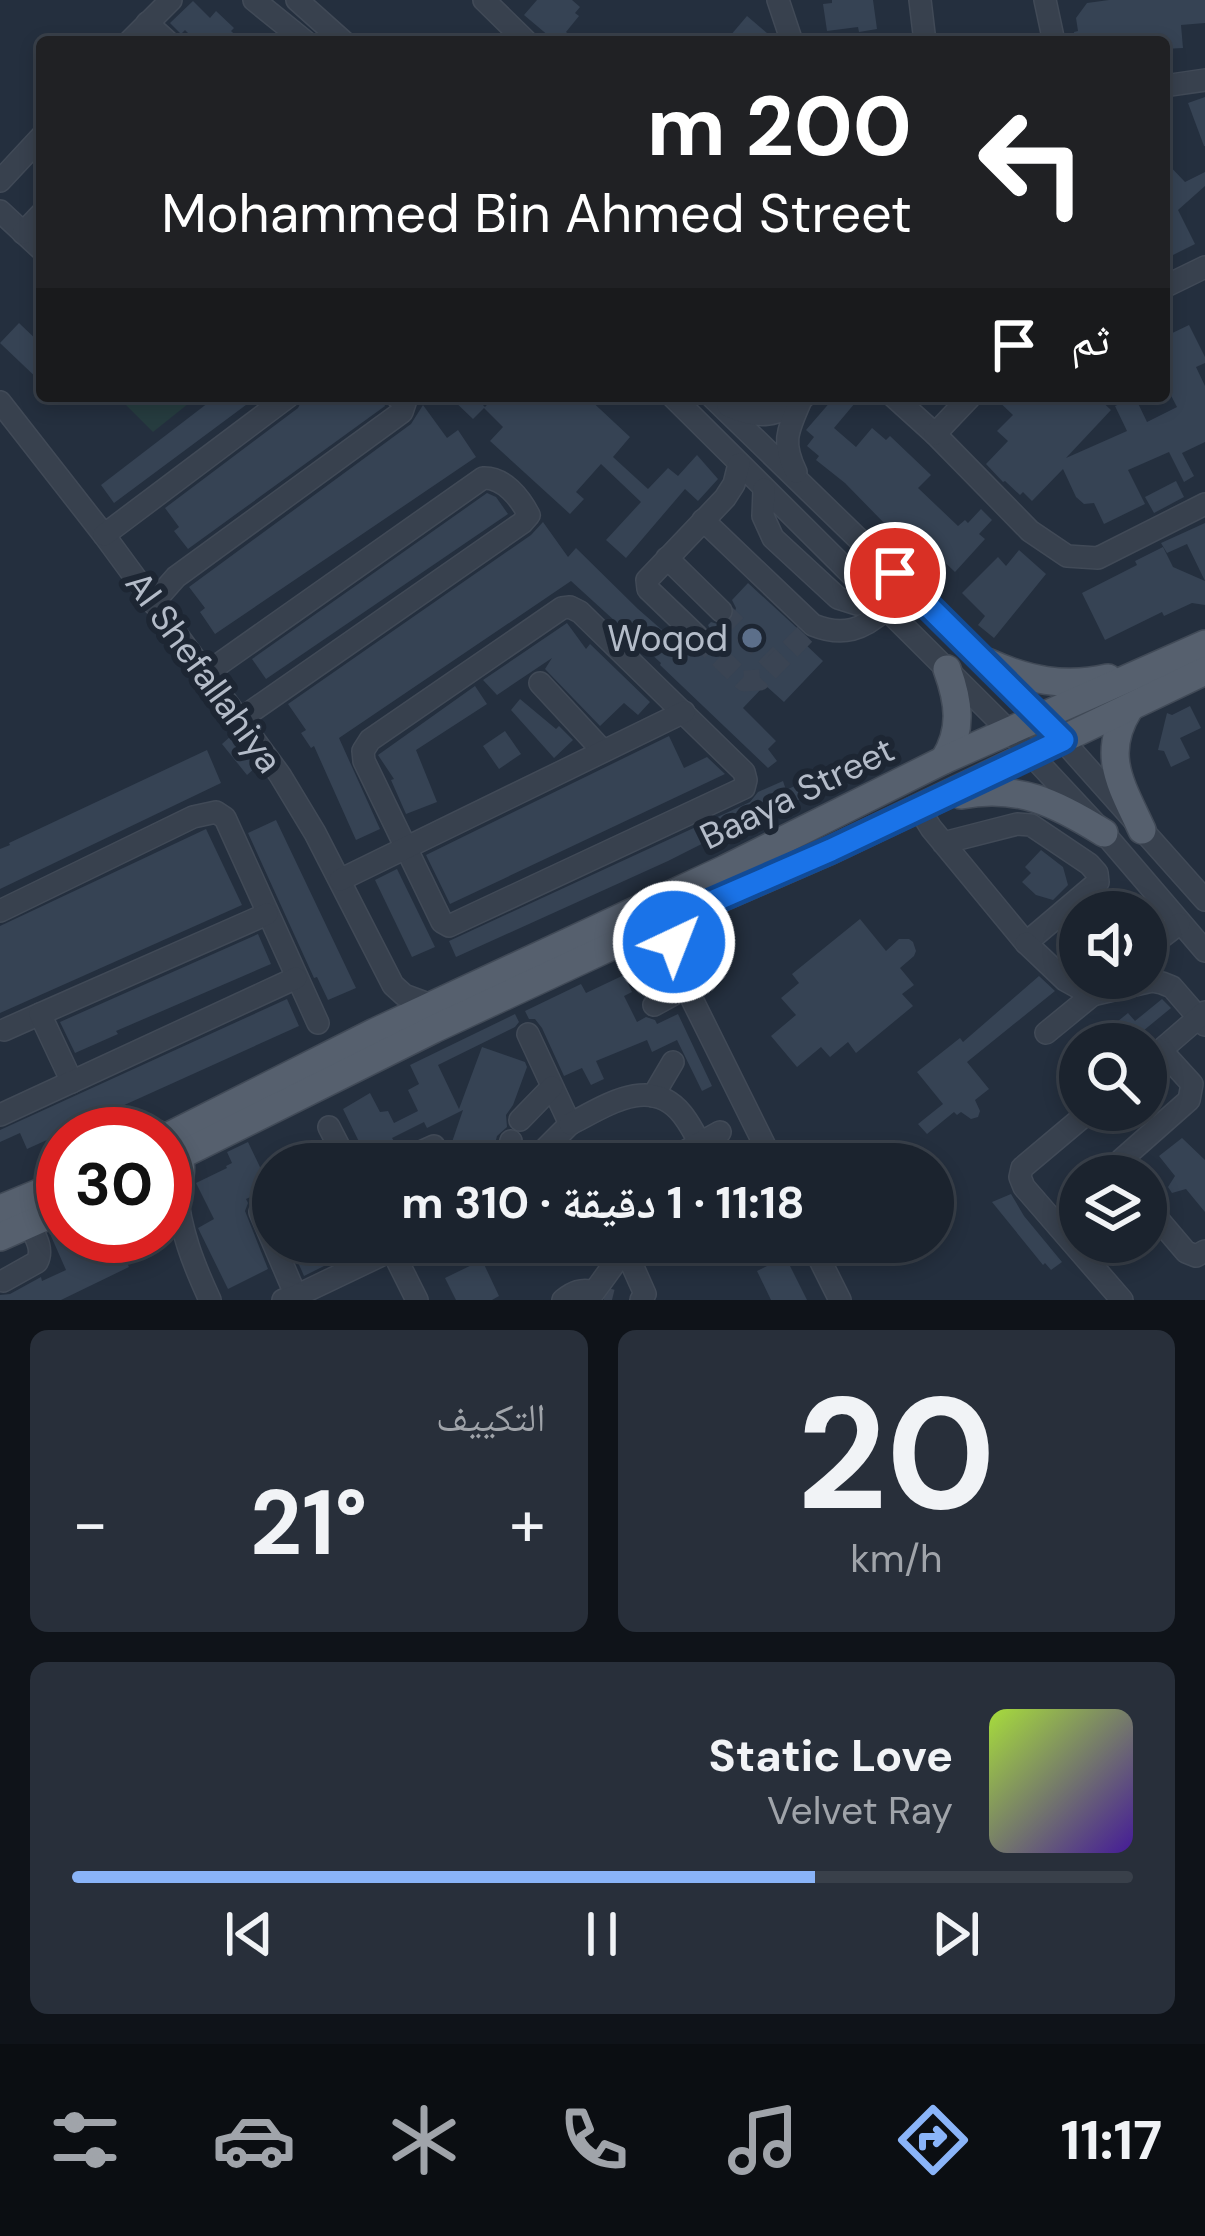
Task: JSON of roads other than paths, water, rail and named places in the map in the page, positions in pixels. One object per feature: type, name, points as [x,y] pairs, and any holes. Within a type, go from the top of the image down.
[{"type":"main road","name":"Baaya Street","points":[[192,1132],[431,1005],[725,869],[944,760],[1205,644]]},
{"type":"main road","points":[[987,662],[1018,676],[1055,682],[1091,682],[1148,670]]},
{"type":"main road","points":[[944,760],[954,745],[958,725],[947,669]]},
{"type":"main road","name":"Baaya Street","points":[[192,1134],[831,850],[1205,671]]},
{"type":"main road","points":[[1130,709],[1116,735],[1114,764],[1142,830]]},
{"type":"main road","points":[[923,805],[989,791],[1028,796],[1047,801],[1104,833]]},
{"type":"main road","points":[[0,1209],[36,1194]]},
{"type":"main road","points":[[0,1237],[36,1221]]},
{"type":"street","points":[[254,0],[299,36]]},
{"type":"street","points":[[297,0],[337,36]]},
{"type":"street","points":[[484,0],[521,36]]},
{"type":"street","points":[[778,0],[790,36]]},
{"type":"street","points":[[920,0],[924,36]]},
{"type":"street","points":[[1045,0],[1053,36]]},
{"type":"street","points":[[135,36],[167,1]]},
{"type":"street","points":[[147,23],[161,36]]},
{"type":"street","points":[[1170,85],[1205,80]]},
{"type":"street","points":[[0,181],[36,142]]},
{"type":"street","points":[[0,211],[36,244]]},
{"type":"street","points":[[23,232],[36,219]]},
{"type":"street","points":[[1170,284],[1205,267]]},
{"type":"street","name":"Al Shefallahiya","points":[[0,402],[280,776],[316,833],[393,985],[431,1005]]},
{"type":"street","points":[[104,535],[281,402]]},
{"type":"street","points":[[153,603],[176,577],[402,412],[404,402]]},
{"type":"street","points":[[678,402],[1009,731],[1205,951]]},
{"type":"street","points":[[717,402],[1042,717],[1205,900]]},
{"type":"street","points":[[723,402],[758,416],[795,402]]},
{"type":"street","points":[[801,402],[787,433],[787,454],[802,484]]},
{"type":"street","points":[[899,402],[1030,531],[1067,556],[1098,558],[1205,504]]},
{"type":"street","points":[[935,434],[965,402]]},
{"type":"street","points":[[697,636],[648,589],[648,578],[730,491],[739,464]]},
{"type":"street","points":[[206,674],[483,478],[501,481],[525,508],[529,515],[522,523],[239,720]]},
{"type":"street","points":[[703,520],[810,628],[848,632],[865,626],[881,605]]},
{"type":"street","points":[[667,558],[722,611]]},
{"type":"street","points":[[562,608],[580,612],[744,772],[746,780],[744,788],[448,926],[404,848],[364,761],[363,751],[370,740],[562,608]]},
{"type":"street","points":[[540,683],[603,752]]},
{"type":"street","points":[[340,880],[683,712]]},
{"type":"street","points":[[923,805],[944,843],[1026,943],[1059,974]]},
{"type":"street","points":[[0,911],[194,818],[216,812],[225,818],[318,1023]]},
{"type":"street","points":[[944,843],[1031,825],[1089,864],[1098,882],[1026,943]]},
{"type":"street","points":[[686,913],[674,942],[725,1130],[719,1143]]},
{"type":"street","points":[[4,1030],[267,914]]},
{"type":"street","points":[[1167,933],[1179,923]]},
{"type":"street","points":[[627,939],[658,947],[683,979]]},
{"type":"street","name":"Al Shefallahiya","points":[[375,1032],[389,1003],[378,960]]},
{"type":"street","points":[[0,1115],[296,978]]},
{"type":"street","points":[[654,1005],[683,979]]},
{"type":"street","points":[[1167,986],[1203,1018],[1167,1047]]},
{"type":"street","points":[[1046,1033],[1087,999]]},
{"type":"street","points":[[40,1014],[71,1082]]},
{"type":"street","points":[[529,1034],[570,1124]]},
{"type":"street","points":[[653,1096],[674,1062]]},
{"type":"street","points":[[1167,1066],[1192,1084],[1189,1100],[1167,1119]]},
{"type":"street","points":[[511,1143],[515,1130],[552,1087]]},
{"type":"street","points":[[551,1143],[570,1124],[636,1094],[653,1096],[743,1143]]},
{"type":"street","points":[[328,1127],[337,1143]]},
{"type":"street","points":[[703,1143],[725,1130]]},
{"type":"street","points":[[1066,1131],[1022,1168],[1020,1177],[1122,1300]]},
{"type":"street","points":[[1127,1155],[1154,1131]]},
{"type":"street","points":[[3,1281],[40,1258],[29,1224]]},
{"type":"street","points":[[1167,1230],[1186,1252],[1196,1256],[1205,1251]]},
{"type":"street","points":[[192,1262],[210,1300]]},
{"type":"street","points":[[278,1263],[290,1298],[360,1263]]},
{"type":"street","points":[[403,1263],[416,1300]]},
{"type":"street","points":[[563,1300],[586,1289],[599,1295],[616,1263]]},
{"type":"street","points":[[633,1263],[645,1294],[641,1300]]},
{"type":"street","points":[[822,1263],[840,1300]]},
{"type":"tunnel","points":[[721,611],[776,664]]},
{"type":"tunnel","points":[[697,636],[744,681],[760,680],[807,632]]},
{"type":"tunnel","points":[[604,1298],[612,1300]]},
{"type":"place","name":"Woqod","points":[[752,638]]}]
